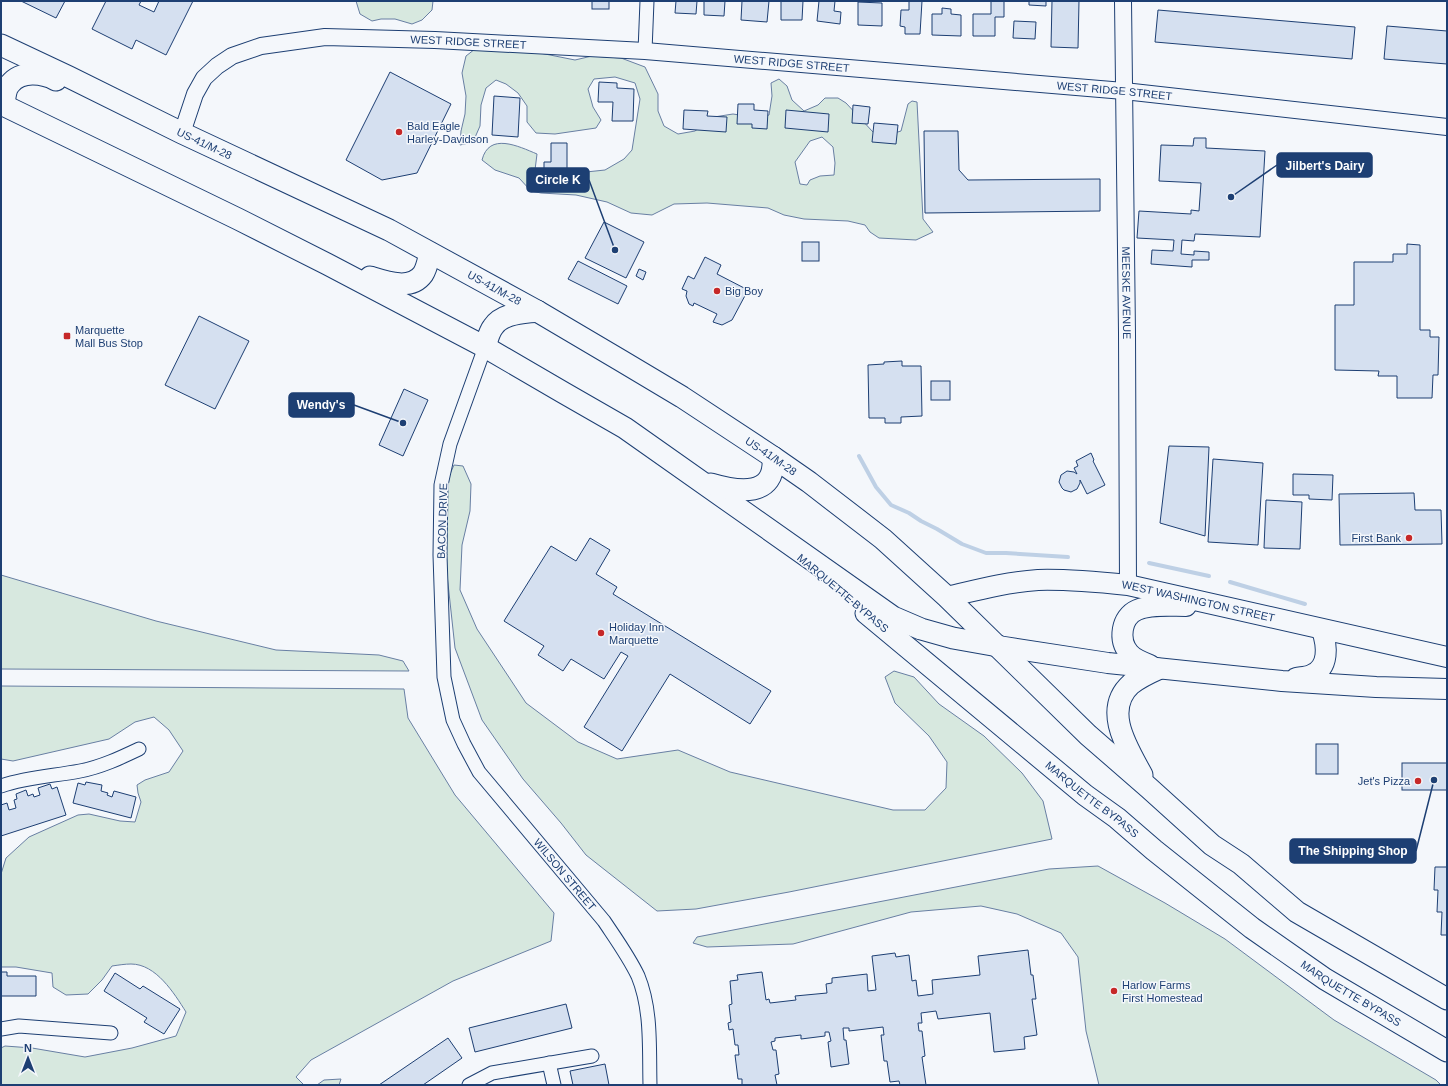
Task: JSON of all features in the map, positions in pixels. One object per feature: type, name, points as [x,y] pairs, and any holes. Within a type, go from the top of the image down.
[{"type":"highway","name":"US-41/M-28","points":[[1,45],[182,133],[389,230],[537,311],[682,397],[809,482],[883,539],[947,596]]},
{"type":"highway","points":[[157,120],[116,108],[47,75],[36,74],[20,77],[10,84],[2,104],[238,219],[485,347],[625,428],[756,522],[894,617],[921,629],[953,638],[998,646]]},
{"type":"highway","points":[[327,264],[384,282],[404,284],[413,282],[422,276],[426,269],[430,253]]},
{"type":"highway","points":[[485,347],[494,326],[505,317],[519,313],[537,311]]},
{"type":"highway","points":[[699,480],[726,488],[739,490],[758,488],[771,476],[774,468],[773,457]]},
{"type":"highway","name":"MARQUETTE BYPASS","points":[[756,522],[1085,795],[1117,818],[1154,850],[1252,928],[1325,980],[1447,1052]]},
{"type":"highway","points":[[947,596],[1088,735],[1212,845],[1240,864],[1297,912],[1447,999]]},
{"type":"highway","points":[[1149,788],[1126,746],[1122,736],[1118,714],[1122,696],[1126,690],[1140,678],[1158,669]]},
{"type":"main road","name":"WEST WASHINGTON STREET","points":[[947,596],[1003,584],[1038,580],[1082,580],[1128,585],[1447,657]]},
{"type":"main road","points":[[1158,669],[1135,658],[1126,648],[1122,636],[1125,622],[1130,615],[1135,610],[1144,608],[1214,605]]},
{"type":"main road","points":[[1282,681],[1310,676],[1321,669],[1326,650],[1322,630]]},
{"type":"main road","points":[[998,646],[1108,663],[1282,681],[1376,687],[1447,689]]},
{"type":"street","points":[[646,51],[647,1]]},
{"type":"street","name":"MEESKE AVENUE","points":[[1123,1],[1128,585]]},
{"type":"street","name":"WEST RIDGE STREET","points":[[182,133],[195,94],[204,78],[216,66],[232,56],[261,46],[325,36],[646,51],[1124,91],[1447,127]]},
{"type":"street","name":"BACON DRIVE","points":[[444,677],[440,555],[441,485],[450,444],[485,347]]},
{"type":"street","name":"WILSON STREET","points":[[444,677],[454,720],[464,744],[480,772],[604,921],[621,946],[638,977],[646,1005],[649,1037],[650,1085]]},
{"type":"street","points":[[1,786],[14,782],[82,771],[102,766],[139,749]]},
{"type":"street","points":[[1,1029],[19,1026],[111,1033]]},
{"type":"street","points":[[469,1085],[492,1073],[592,1056]]},
{"type":"street","points":[[549,1063],[554,1085]]},
{"type":"shaded area","points":[[356,1],[433,1],[432,10],[422,20],[412,24],[395,19],[381,19],[372,21],[360,14]]},
{"type":"shaded area","points":[[475,49],[540,53],[575,60],[592,56],[621,58],[645,67],[658,94],[658,111],[664,126],[678,134],[695,131],[714,117],[733,114],[759,118],[769,115],[772,96],[771,83],[779,79],[787,86],[792,100],[804,111],[818,105],[825,98],[838,98],[846,103],[873,132],[891,134],[901,131],[908,104],[912,101],[917,102],[923,219],[933,232],[916,240],[879,238],[870,232],[865,225],[848,221],[804,219],[784,215],[768,208],[707,203],[674,204],[652,215],[631,213],[607,202],[576,195],[531,191],[519,178],[495,170],[482,160],[486,151],[491,146],[505,144],[513,145],[537,154],[535,170],[540,183],[570,182],[586,172],[605,170],[624,159],[632,150],[640,99],[635,83],[615,77],[594,79],[588,89],[593,107],[601,120],[596,128],[555,134],[536,133],[527,122],[527,106],[518,93],[506,84],[496,80],[486,88],[481,105],[480,126],[473,142],[460,145],[461,131],[465,114],[466,96],[462,73],[466,56]],"holes":[[[822,137],[833,147],[835,163],[834,175],[820,176],[810,180],[807,185],[800,184],[795,162],[810,141]]]},
{"type":"shaded area","points":[[454,465],[463,466],[471,484],[470,511],[462,545],[460,590],[477,629],[526,703],[578,742],[617,759],[678,750],[730,772],[893,810],[925,810],[946,788],[947,762],[929,736],[895,703],[885,677],[894,671],[914,677],[939,704],[984,736],[1022,773],[1043,801],[1052,839],[789,892],[696,909],[657,911],[586,855],[523,779],[482,720],[455,648],[445,556],[446,483]]},
{"type":"shaded area","points":[[1,575],[156,621],[276,650],[379,655],[403,661],[409,671],[1,669]]},
{"type":"shaded area","points":[[1,686],[404,689],[408,718],[455,795],[554,913],[551,941],[453,981],[311,1060],[296,1077],[304,1085],[1,1085],[1,1048],[5,1046],[32,1048],[85,1057],[132,1048],[176,1036],[186,1012],[170,988],[156,974],[140,965],[129,964],[112,966],[102,980],[88,994],[66,995],[53,987],[52,973],[16,967],[1,967],[1,874],[6,858],[29,837],[78,815],[89,814],[120,821],[135,822],[141,802],[137,785],[145,780],[169,772],[183,751],[169,730],[154,717],[135,722],[109,739],[13,761],[1,759]]},
{"type":"shaded area","points":[[1098,866],[1165,903],[1225,939],[1334,1020],[1436,1080],[1441,1085],[1099,1085],[1086,1031],[1078,957],[1061,933],[1017,914],[981,906],[911,912],[793,944],[707,947],[693,943],[697,937],[1049,869]]},
{"type":"shaded area","points":[[341,1079],[339,1085],[317,1085],[324,1080]]},
{"type":"building","points":[[21,1],[65,1],[56,18]]},
{"type":"building","points":[[106,1],[141,1],[139,5],[154,12],[159,1],[193,1],[166,55],[136,40],[132,49],[92,29]]},
{"type":"building","points":[[592,1],[609,1],[609,9],[592,9]]},
{"type":"building","points":[[676,1],[697,1],[696,14],[675,13]]},
{"type":"building","points":[[704,1],[725,1],[724,16],[704,15]]},
{"type":"building","points":[[742,1],[769,1],[767,22],[741,20]]},
{"type":"building","points":[[781,1],[803,1],[802,20],[781,20]]},
{"type":"building","points":[[819,1],[835,1],[834,11],[841,12],[840,24],[817,21]]},
{"type":"building","points":[[909,1],[922,1],[920,34],[905,34],[905,27],[900,26],[901,10],[909,10]]},
{"type":"building","points":[[991,1],[1004,1],[1004,17],[995,17],[995,36],[973,36],[973,14],[991,14]]},
{"type":"building","points":[[1029,1],[1046,1],[1046,6],[1029,5]]},
{"type":"building","points":[[1052,1],[1079,1],[1078,48],[1051,47]]},
{"type":"building","points":[[858,2],[882,3],[882,26],[858,25]]},
{"type":"building","points":[[942,8],[951,9],[951,14],[961,15],[961,36],[932,35],[932,14],[942,14]]},
{"type":"building","points":[[1158,10],[1355,27],[1352,59],[1155,42]]},
{"type":"building","points":[[1014,21],[1036,22],[1035,39],[1013,38]]},
{"type":"building","points":[[1387,26],[1447,31],[1447,64],[1384,59]]},
{"type":"building","name":"Bald Eagle Harley-Davidson","points":[[390,72],[451,104],[417,173],[382,180],[346,160]]},
{"type":"building","points":[[599,82],[617,83],[617,88],[634,89],[633,121],[612,121],[613,102],[598,102]]},
{"type":"building","points":[[494,96],[520,98],[518,137],[492,135]]},
{"type":"building","points":[[738,104],[754,104],[754,110],[768,111],[767,129],[752,128],[752,124],[737,124]]},
{"type":"building","points":[[853,105],[870,107],[868,124],[852,123]]},
{"type":"building","points":[[684,110],[708,111],[707,116],[727,117],[726,132],[683,129]]},
{"type":"building","points":[[786,110],[829,114],[828,132],[785,128]]},
{"type":"building","points":[[874,123],[898,125],[896,144],[872,142]]},
{"type":"building","points":[[924,131],[958,131],[959,170],[968,180],[1100,179],[1100,211],[925,213]]},
{"type":"building","points":[[1194,138],[1206,138],[1206,148],[1265,151],[1260,237],[1195,234],[1194,241],[1182,240],[1181,254],[1194,255],[1194,251],[1209,252],[1209,260],[1192,260],[1192,267],[1151,264],[1152,250],[1173,251],[1174,240],[1137,238],[1139,211],[1191,214],[1191,210],[1199,211],[1201,183],[1159,181],[1161,145],[1193,146]]},
{"type":"building","points":[[551,143],[567,143],[567,179],[544,179],[544,162],[551,162]]},
{"type":"building","points":[[604,222],[644,242],[626,278],[585,258]]},
{"type":"building","points":[[802,242],[819,242],[819,261],[802,261]]},
{"type":"building","points":[[1407,244],[1420,245],[1420,330],[1430,330],[1430,337],[1439,337],[1438,375],[1433,375],[1432,398],[1397,398],[1397,376],[1378,376],[1379,371],[1335,370],[1335,305],[1354,305],[1354,262],[1393,262],[1393,254],[1407,254]]},
{"type":"building","name":"Big Boy","points":[[705,257],[721,265],[717,274],[748,290],[732,320],[722,325],[713,322],[717,314],[694,303],[693,306],[689,304],[686,296],[687,291],[682,289],[688,276],[694,279]]},
{"type":"building","points":[[578,261],[627,286],[618,304],[568,279]]},
{"type":"building","points":[[639,269],[646,272],[643,280],[636,276]]},
{"type":"building","points":[[199,316],[249,341],[215,409],[165,385]]},
{"type":"building","points":[[902,361],[902,366],[921,366],[922,416],[901,417],[901,423],[885,423],[885,418],[869,418],[868,365]]},
{"type":"building","points":[[931,381],[950,381],[950,400],[931,400]]},
{"type":"building","points":[[404,389],[428,400],[403,456],[379,445]]},
{"type":"building","points":[[1169,446],[1209,447],[1205,536],[1160,523]]},
{"type":"building","points":[[1091,453],[1094,460],[1093,461],[1105,485],[1087,494],[1080,480],[1077,489],[1071,492],[1064,490],[1059,482],[1061,475],[1067,471],[1077,474],[1074,468],[1078,466],[1076,461]]},
{"type":"building","points":[[1213,459],[1263,463],[1258,545],[1208,542]]},
{"type":"building","points":[[1293,474],[1333,475],[1332,500],[1309,499],[1309,495],[1293,495]]},
{"type":"building","points":[[1414,493],[1415,510],[1441,510],[1442,544],[1340,545],[1339,494]]},
{"type":"building","points":[[1266,500],[1302,502],[1300,549],[1264,548]]},
{"type":"building","name":"Holiday Inn Marquette","points":[[590,538],[610,550],[596,574],[617,587],[613,594],[771,691],[750,724],[670,674],[622,751],[584,727],[628,656],[621,652],[604,679],[571,659],[563,671],[538,655],[544,646],[504,621],[551,546],[576,561]]},
{"type":"building","points":[[1316,744],[1338,744],[1338,774],[1316,774]]},
{"type":"building","points":[[1402,763],[1447,763],[1447,790],[1402,790]]},
{"type":"building","points":[[86,782],[102,785],[101,791],[108,793],[107,795],[112,797],[114,791],[136,797],[131,818],[73,803],[78,783],[85,785]]},
{"type":"building","points":[[50,784],[52,789],[57,787],[66,815],[1,836],[1,805],[7,803],[9,810],[16,808],[14,800],[17,799],[16,794],[26,790],[28,796],[33,794],[34,797],[40,795],[38,788]]},
{"type":"building","points":[[1435,867],[1447,867],[1447,935],[1441,935],[1442,912],[1437,912],[1438,890],[1434,890]]},
{"type":"building","points":[[1028,950],[1036,999],[1032,999],[1037,1035],[1024,1037],[1025,1049],[994,1052],[990,1013],[938,1019],[936,1011],[921,1013],[922,1023],[918,1023],[919,1031],[922,1031],[925,1056],[922,1057],[926,1085],[900,1085],[899,1081],[890,1082],[887,1061],[884,1061],[881,1035],[884,1035],[883,1027],[849,1031],[849,1028],[843,1028],[849,1064],[831,1067],[828,1042],[831,1041],[829,1032],[825,1032],[825,1036],[801,1039],[801,1035],[775,1038],[775,1041],[771,1042],[773,1050],[776,1050],[779,1074],[775,1075],[777,1085],[742,1085],[742,1079],[738,1079],[735,1055],[739,1055],[738,1045],[735,1045],[733,1029],[729,1030],[728,1023],[731,1022],[729,1005],[732,1004],[730,981],[738,980],[737,975],[762,972],[766,1000],[769,999],[770,1003],[796,1000],[795,996],[827,993],[826,984],[832,983],[832,978],[867,974],[868,991],[876,990],[872,956],[895,953],[896,957],[909,955],[912,981],[916,980],[918,996],[933,994],[932,980],[980,975],[978,956]]},
{"type":"building","points":[[1,972],[7,972],[7,976],[36,976],[36,996],[1,996]]},
{"type":"building","points":[[115,973],[140,989],[143,986],[180,1009],[164,1034],[144,1022],[147,1018],[104,991]]},
{"type":"building","points":[[566,1004],[572,1028],[475,1052],[469,1028]]},
{"type":"building","points":[[448,1038],[462,1058],[423,1085],[379,1085]]},
{"type":"building","points":[[605,1064],[609,1085],[573,1085],[570,1071]]},
{"type":"waterway","points":[[859,456],[876,487],[891,505],[909,513],[962,544],[986,553],[1068,557]]},
{"type":"waterway","points":[[1149,563],[1209,576]]},
{"type":"waterway","points":[[1230,582],[1305,604]]},
{"type":"place","name":"Bald Eagle Harley-Davidson","points":[[399,132]]},
{"type":"place","name":"Jilbert's Dairy","points":[[1231,197]]},
{"type":"place","name":"Circle K","points":[[615,250]]},
{"type":"place","name":"Big Boy","points":[[717,291]]},
{"type":"place","name":"Marquette Mall Bus Stop","points":[[67,336]]},
{"type":"place","name":"Wendy's","points":[[403,423]]},
{"type":"place","name":"First Bank","points":[[1409,538]]},
{"type":"place","name":"Holiday Inn Marquette","points":[[601,633]]},
{"type":"place","name":"The Shipping Shop","points":[[1434,780]]},
{"type":"place","name":"Jet's Pizza","points":[[1418,781]]},
{"type":"place","name":"Harlow Farms First Homestead","points":[[1114,991]]}]
